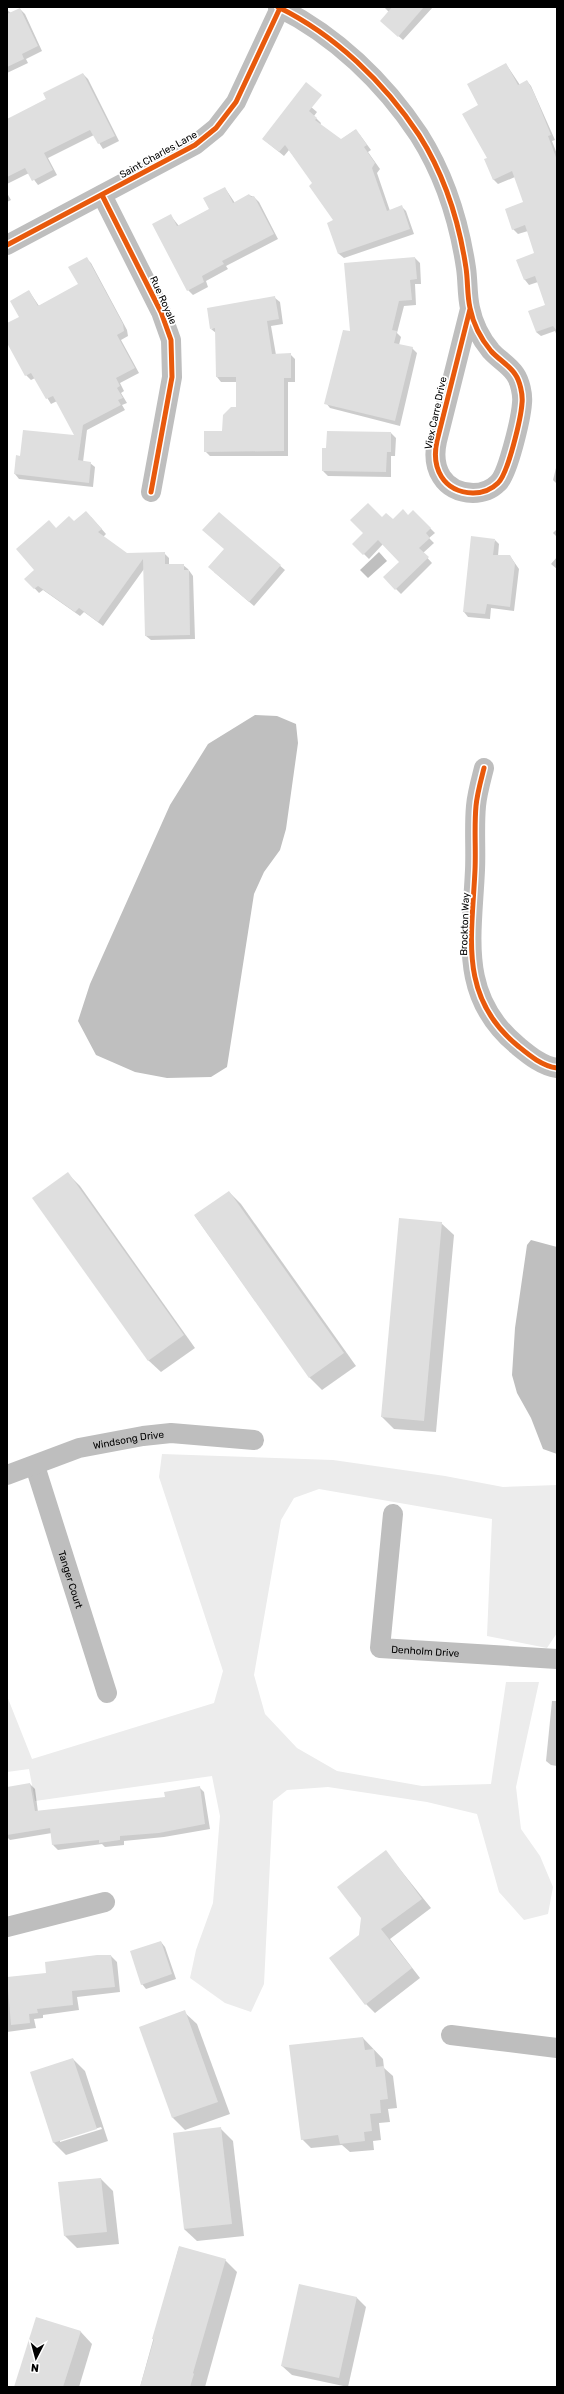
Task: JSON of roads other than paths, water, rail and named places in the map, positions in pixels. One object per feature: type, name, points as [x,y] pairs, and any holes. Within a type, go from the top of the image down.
[{"type":"street","name":"Saint Charles Lane","points":[[7,245],[195,145],[216,128],[236,102],[279,8]]},
{"type":"street","name":"Viex Carre Drive","points":[[279,8],[324,35],[364,67],[392,97],[419,136],[441,176],[457,220],[466,270],[470,309],[476,327],[491,351],[515,374],[521,390],[523,403],[508,466],[499,482],[479,493],[464,492],[452,488],[443,478],[435,464],[437,441],[470,309]]},
{"type":"street","name":"Rue Royale","points":[[102,195],[162,312],[171,340],[172,377],[151,492]]},
{"type":"street","name":"Brockton Way","points":[[484,768],[476,805],[475,869],[470,944],[472,970],[479,992],[496,1024],[510,1039],[531,1057],[557,1068]]},
{"type":"street","name":"Windsong Drive","points":[[7,1475],[35,1466],[79,1448],[143,1436],[171,1433],[254,1440]]},
{"type":"street","name":"Tanger Court","points":[[35,1466],[107,1692]]},
{"type":"street","name":"Denholm Drive","points":[[393,1514],[380,1648],[557,1659]]},
{"type":"street","points":[[7,1927],[105,1902]]},
{"type":"street","points":[[450,2035],[557,2048]]}]
